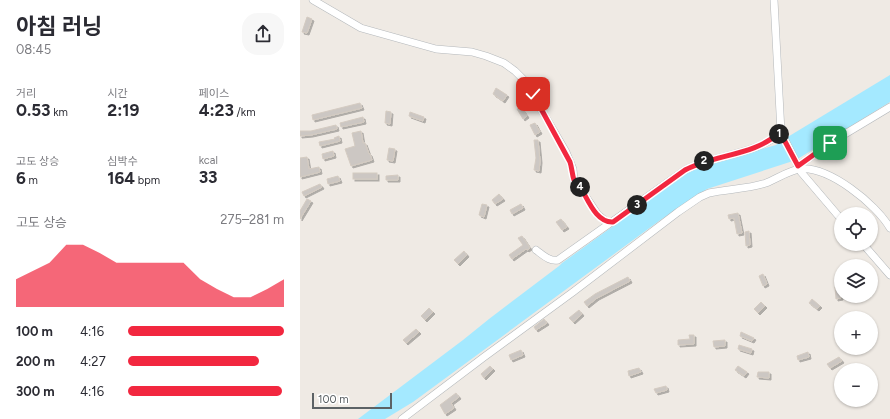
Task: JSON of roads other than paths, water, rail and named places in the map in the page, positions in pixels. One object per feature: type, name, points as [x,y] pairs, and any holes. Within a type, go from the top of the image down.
[{"type":"street","points":[[313,0],[361,28],[436,48],[472,52],[504,63],[515,71],[524,80],[566,152],[573,169],[574,181],[598,215],[607,222],[613,222]]},
{"type":"street","points":[[774,0],[782,135],[798,168],[834,211]]},
{"type":"street","points":[[402,419],[700,197],[718,191],[766,183],[798,168],[830,143],[890,107]]},
{"type":"street","points":[[536,250],[549,259],[554,261],[558,260],[685,170],[698,163],[767,143],[782,135]]},
{"type":"street","points":[[798,168],[818,172],[836,179],[870,204],[890,228]]},
{"type":"street","points":[[869,251],[890,275]]},
{"type":"water","points":[[890,75],[890,102],[796,160],[786,138]]},
{"type":"water","points":[[782,140],[793,161],[707,189],[659,221],[413,402],[385,419],[358,419],[562,263],[684,175],[694,169],[706,165],[776,145]]}]
